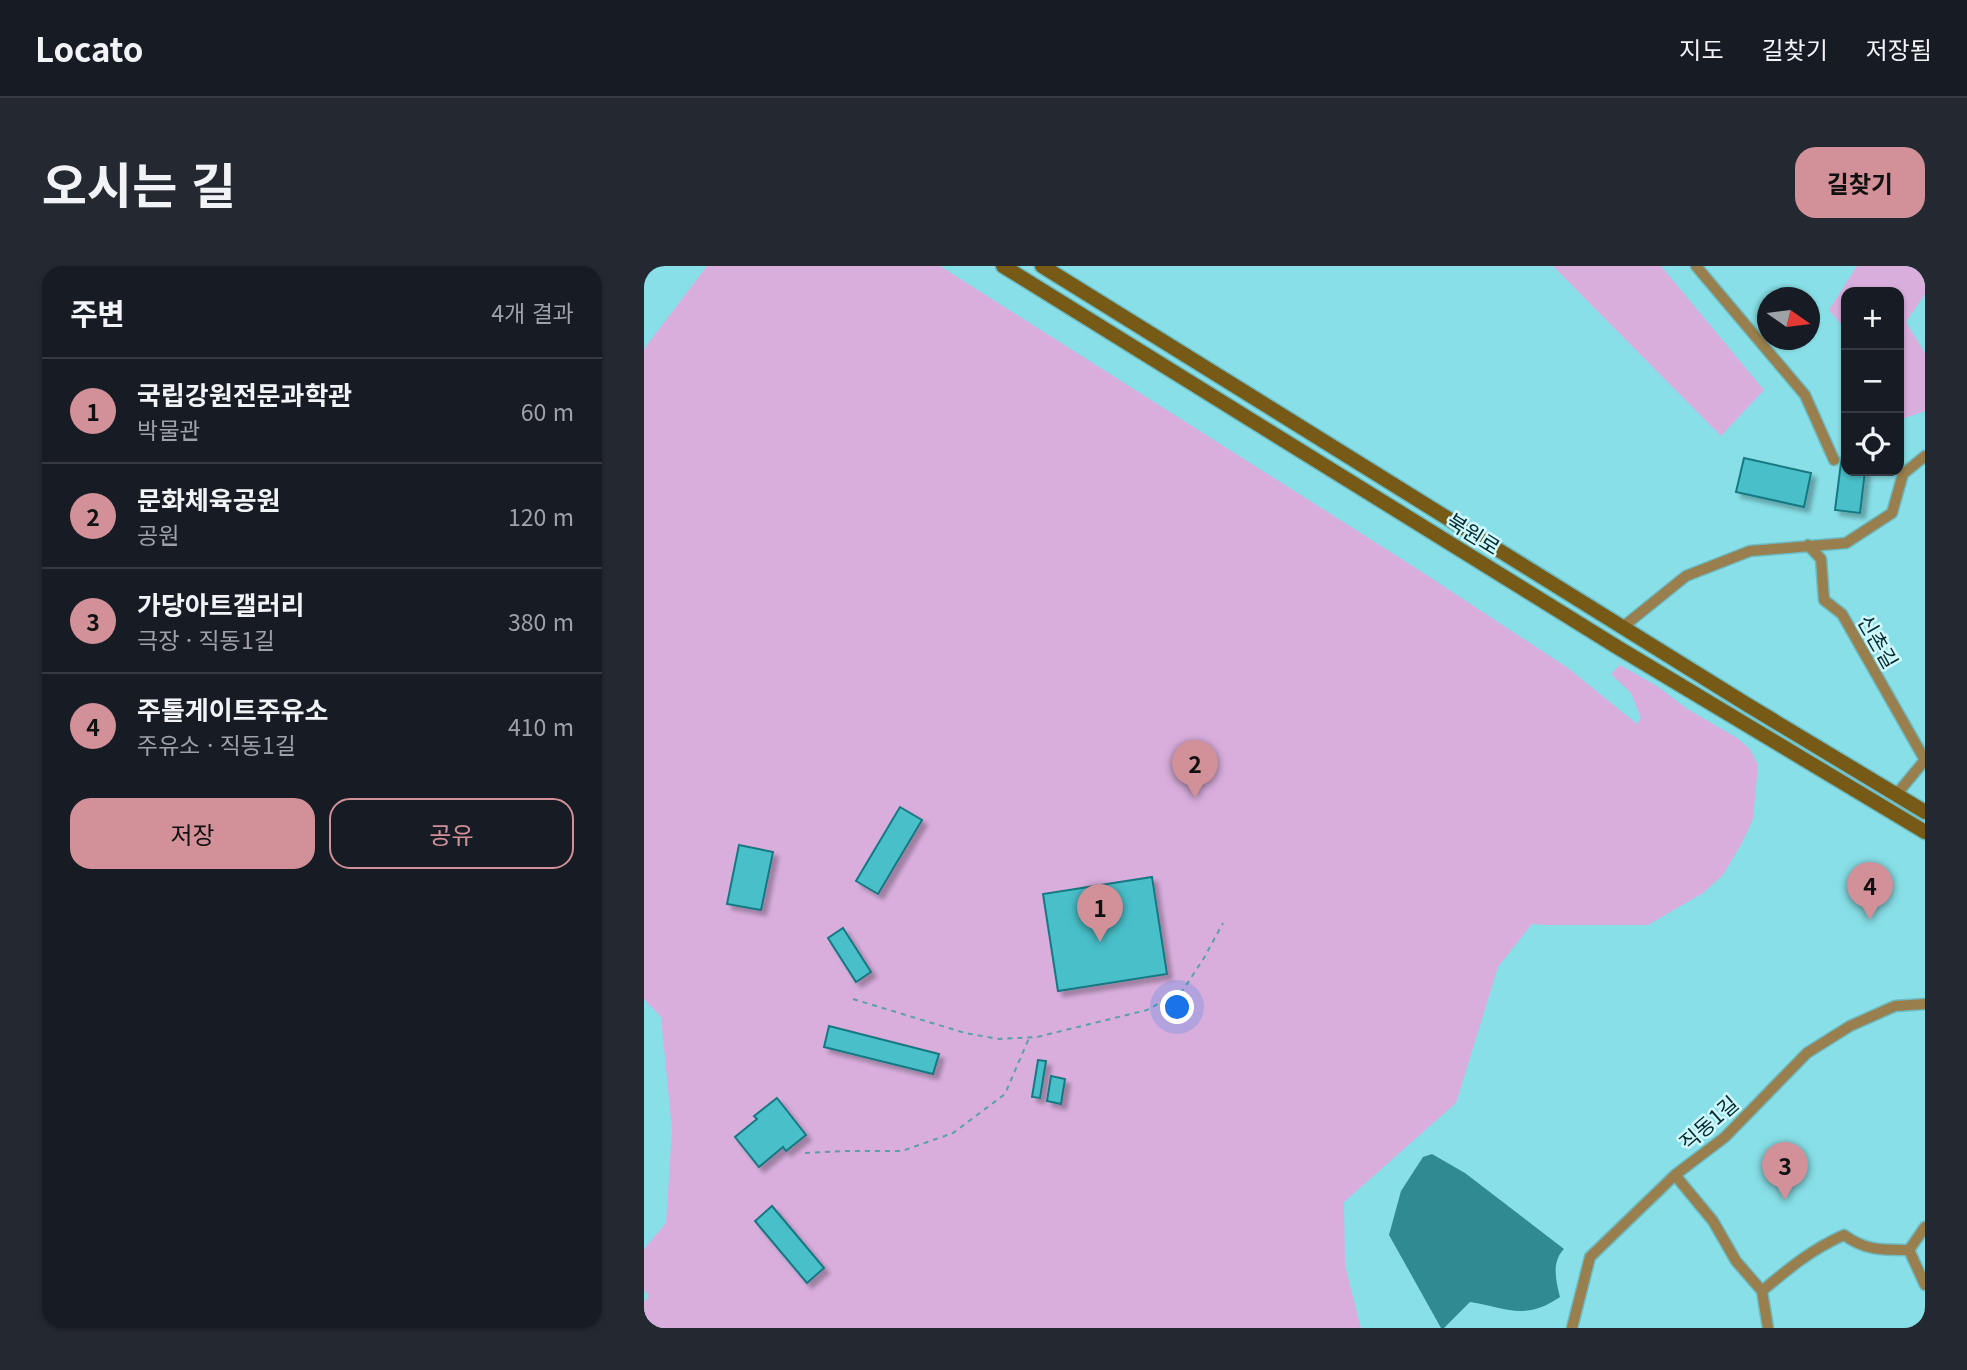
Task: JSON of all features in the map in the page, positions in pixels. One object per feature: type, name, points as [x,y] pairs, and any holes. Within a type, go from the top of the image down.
[{"type":"street","name":"북원로","points":[[1003,266],[1617,647],[1925,832]]},
{"type":"street","name":"북원로","points":[[1042,266],[1746,704],[1925,812]]},
{"type":"street","points":[[1696,266],[1805,395],[1834,460]]},
{"type":"street","points":[[1624,626],[1686,576],[1750,551],[1846,543],[1892,513],[1903,474],[1925,456]]},
{"type":"street","name":"신촌길","points":[[1808,545],[1821,559],[1824,600],[1842,614],[1925,760],[1896,795]]},
{"type":"street","points":[[1887,808],[1896,795]]},
{"type":"street","name":"직동1길","points":[[1572,1328],[1590,1256],[1675,1175],[1726,1137],[1807,1053],[1850,1026],[1895,1006],[1925,1004]]},
{"type":"street","points":[[1675,1175],[1713,1221],[1736,1261],[1762,1291],[1768,1328]]},
{"type":"street","points":[[1909,1250],[1925,1227]]},
{"type":"street","points":[[1762,1291],[1795,1263],[1824,1244],[1843,1236],[1857,1245],[1882,1251],[1909,1250]]},
{"type":"street","points":[[1909,1250],[1925,1286]]},
{"type":"path","points":[[853,999],[965,1033],[999,1039],[1030,1037],[1147,1010],[1182,990],[1223,923]]},
{"type":"path","points":[[805,1153],[902,1151],[953,1133],[1005,1094],[1030,1037]]},
{"type":"shaded area","points":[[707,266],[940,266],[1419,570],[1568,668],[1637,724],[1641,718],[1631,693],[1611,674],[1620,665],[1657,686],[1750,749],[1758,765],[1753,819],[1723,875],[1703,893],[1648,925],[1532,924],[1498,967],[1456,1103],[1344,1202],[1345,1265],[1361,1328],[644,1328],[644,1302],[649,1296],[644,1290],[644,1249],[666,1223],[672,1130],[661,1017],[644,999],[644,349]]},
{"type":"shaded area","points":[[1553,266],[1661,266],[1764,390],[1721,436]]},
{"type":"shaded area","points":[[1857,266],[1925,266],[1925,294],[1906,322],[1925,353],[1925,411],[1904,418],[1904,287],[1844,287]]},
{"type":"shaded area","points":[[1841,291],[1841,324],[1829,310]]},
{"type":"water","points":[[1432,1154],[1465,1173],[1564,1249],[1556,1266],[1560,1297],[1526,1311],[1470,1302],[1441,1328],[1389,1235],[1401,1191],[1423,1157]]},
{"type":"building","points":[[1744,458],[1811,473],[1804,507],[1736,492]]},
{"type":"building","points":[[1841,463],[1841,476],[1864,476],[1860,513],[1835,510]]},
{"type":"building","points":[[900,807],[922,820],[878,894],[856,881]]},
{"type":"building","points":[[739,845],[773,852],[761,910],[727,904]]},
{"type":"building","points":[[1152,877],[1167,974],[1058,991],[1043,894]]},
{"type":"building","points":[[843,928],[871,972],[856,982],[828,938]]},
{"type":"building","points":[[829,1026],[939,1054],[933,1074],[824,1047]]},
{"type":"building","points":[[1038,1060],[1046,1061],[1040,1098],[1032,1097]]},
{"type":"building","points":[[1051,1076],[1065,1079],[1061,1104],[1047,1101]]},
{"type":"building","points":[[777,1098],[806,1135],[786,1151],[783,1147],[759,1167],[735,1137],[757,1119],[754,1116]]},
{"type":"building","points":[[772,1206],[824,1268],[807,1283],[755,1221]]},
{"type":"place","name":"문화체육공원","points":[[1195,798]]},
{"type":"place","name":"주톨게이트주유소","points":[[1870,920]]},
{"type":"place","name":"국립강원전문과학관","points":[[1100,942]]},
{"type":"place","name":"가당아트갤러리","points":[[1785,1200]]}]
